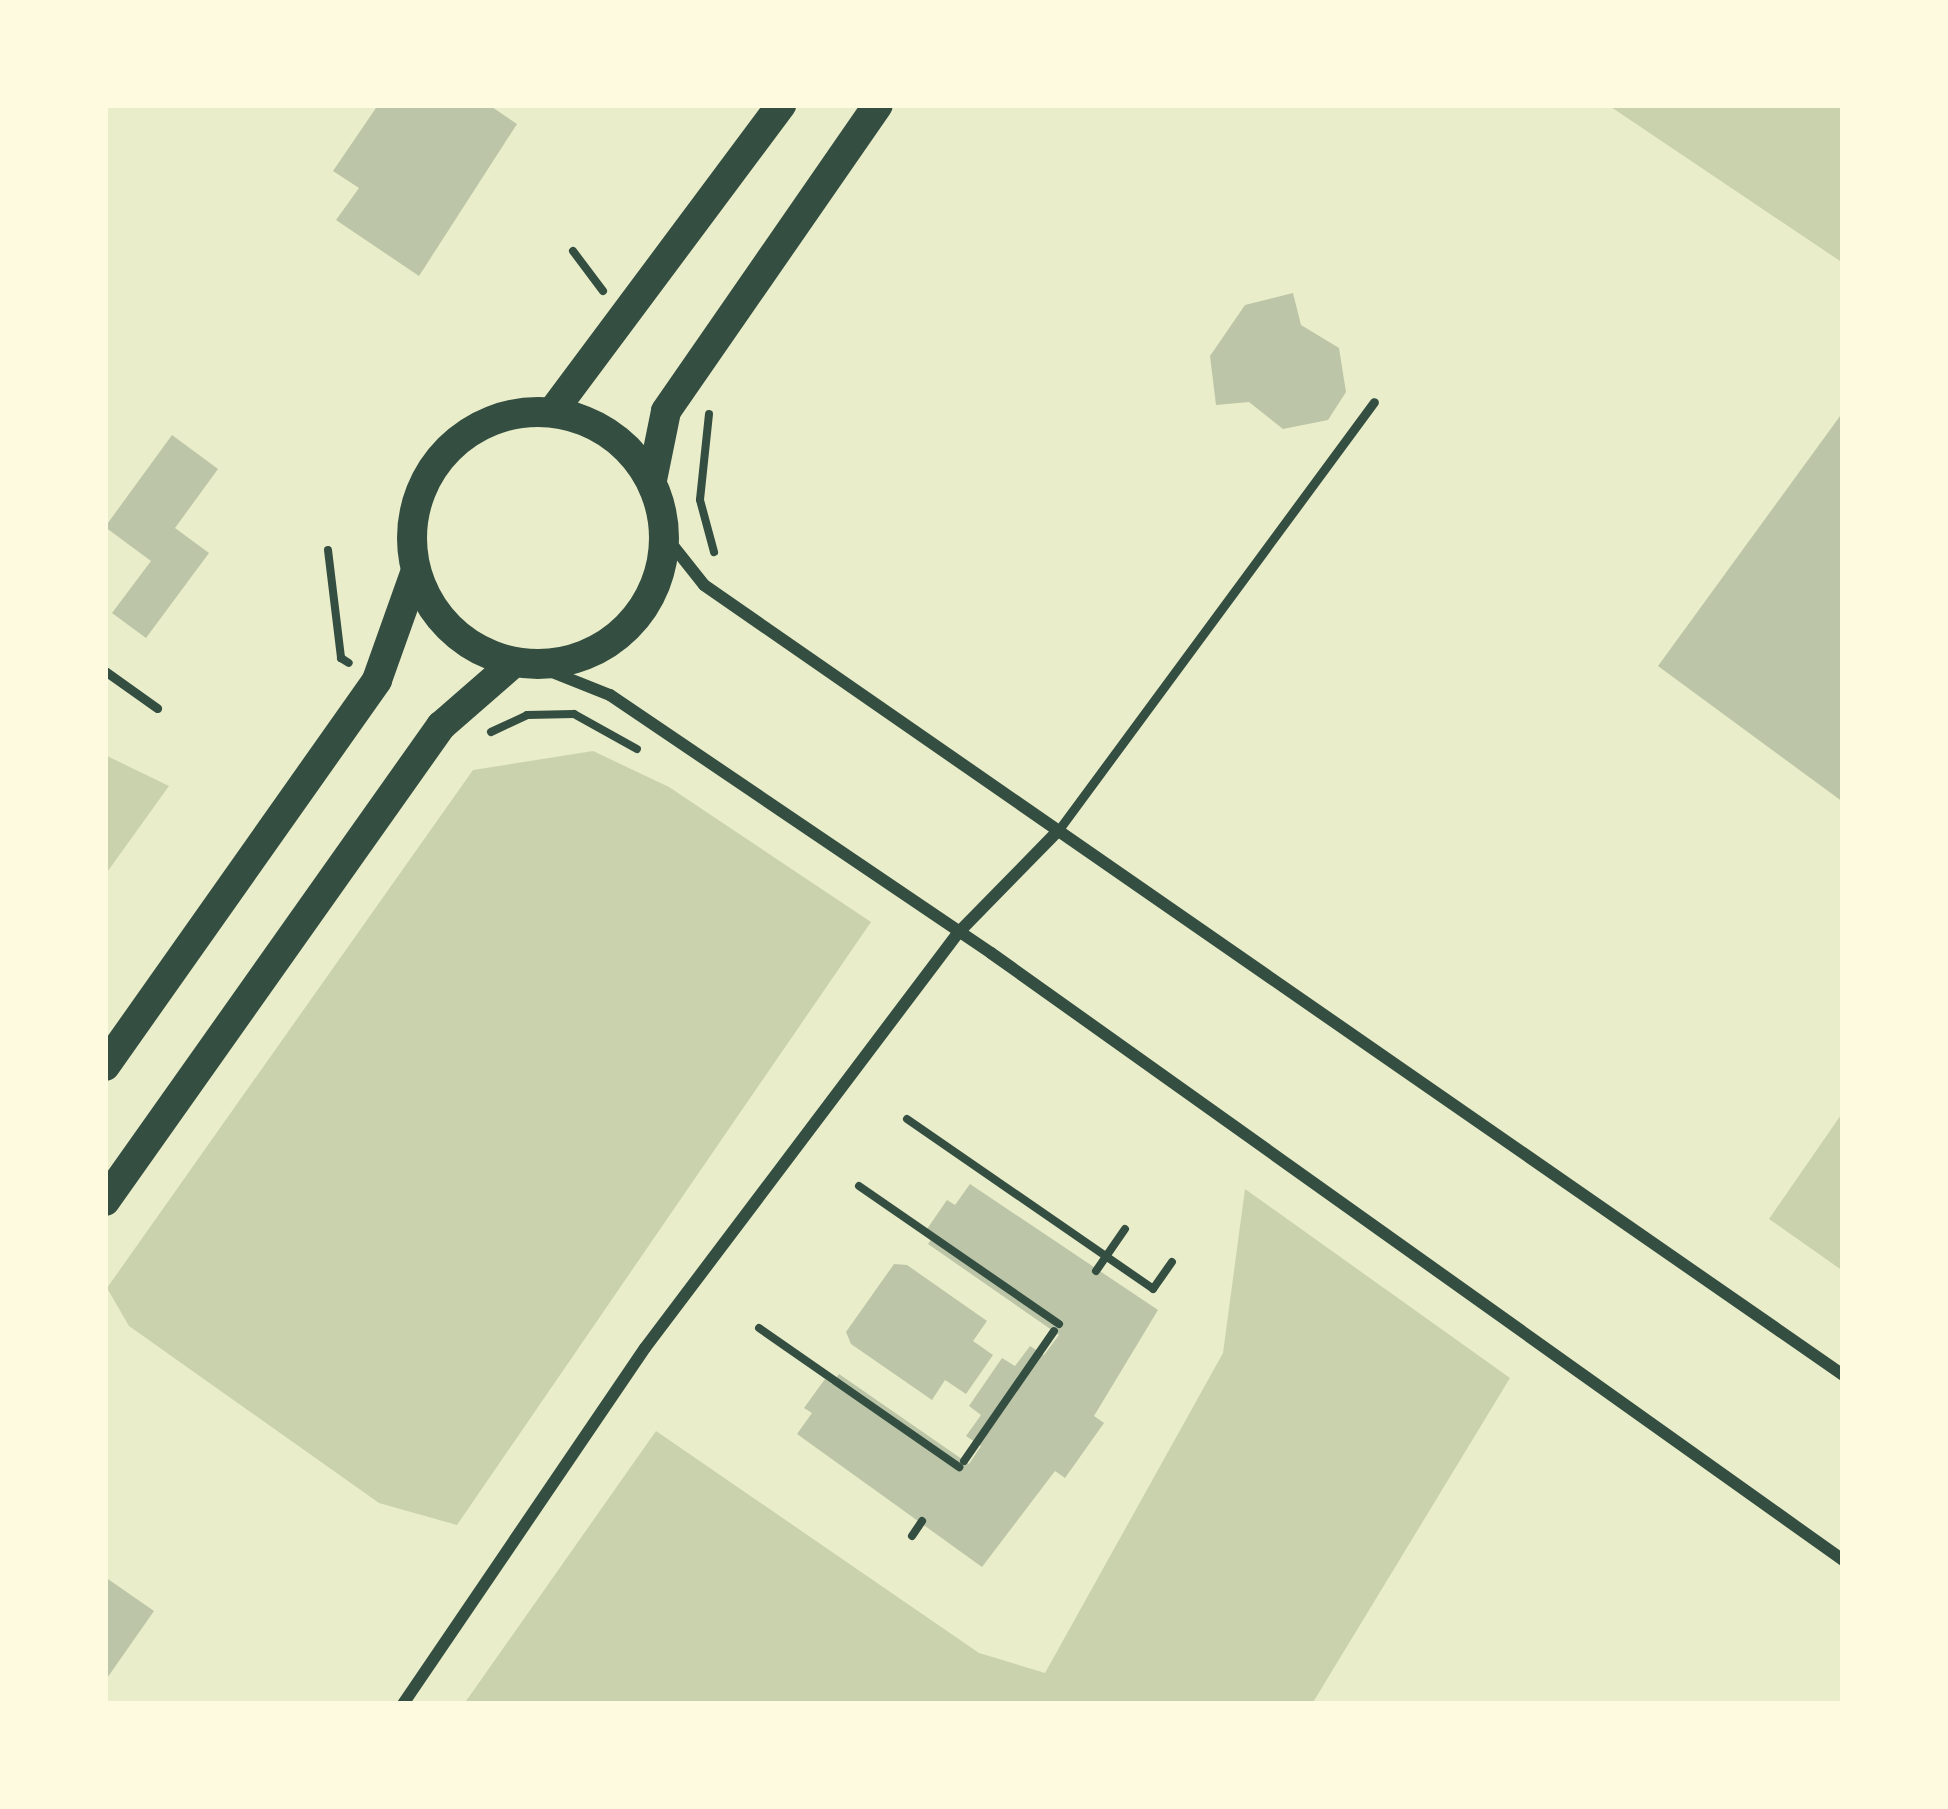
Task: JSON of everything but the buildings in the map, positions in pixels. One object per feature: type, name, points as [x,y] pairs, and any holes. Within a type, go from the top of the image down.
[{"type":"main road","points":[[553,411],[781,105]]},
{"type":"main road","points":[[652,480],[666,411],[878,105]]},
{"type":"main road","points":[[105,1066],[377,680],[415,573],[413,517],[434,466],[476,428],[513,413],[553,411],[593,422],[628,446],[652,480],[666,537],[649,602],[602,649],[524,665],[441,726],[105,1201]]},
{"type":"main road","points":[[415,573],[436,614],[470,646],[524,665]]},
{"type":"street","points":[[666,537],[704,585],[1843,1376]]},
{"type":"street","points":[[524,665],[610,695],[958,933],[1843,1560]]},
{"type":"street","points":[[403,1704],[645,1348],[958,933],[1057,832]]},
{"type":"lane","points":[[1057,832],[1374,402]]},
{"type":"lane","points":[[105,671],[157,708]]},
{"type":"path","points":[[907,1119],[1153,1289],[1172,1262]]},
{"type":"path","points":[[759,1328],[962,1464],[1056,1328],[860,1186]]},
{"type":"path","points":[[1096,1271],[1125,1229]]},
{"type":"path","points":[[912,1536],[922,1521]]},
{"type":"green space","points":[[1608,105],[1843,105],[1843,263]]},
{"type":"green space","points":[[593,751],[669,787],[871,922],[457,1525],[379,1503],[129,1326],[107,1288],[473,770]]},
{"type":"green space","points":[[105,755],[169,786],[105,875]]},
{"type":"green space","points":[[1843,1112],[1843,1271],[1769,1219]]},
{"type":"green space","points":[[1245,1189],[1510,1378],[1312,1704],[464,1704],[656,1431],[979,1653],[1045,1673],[1223,1353]]}]
